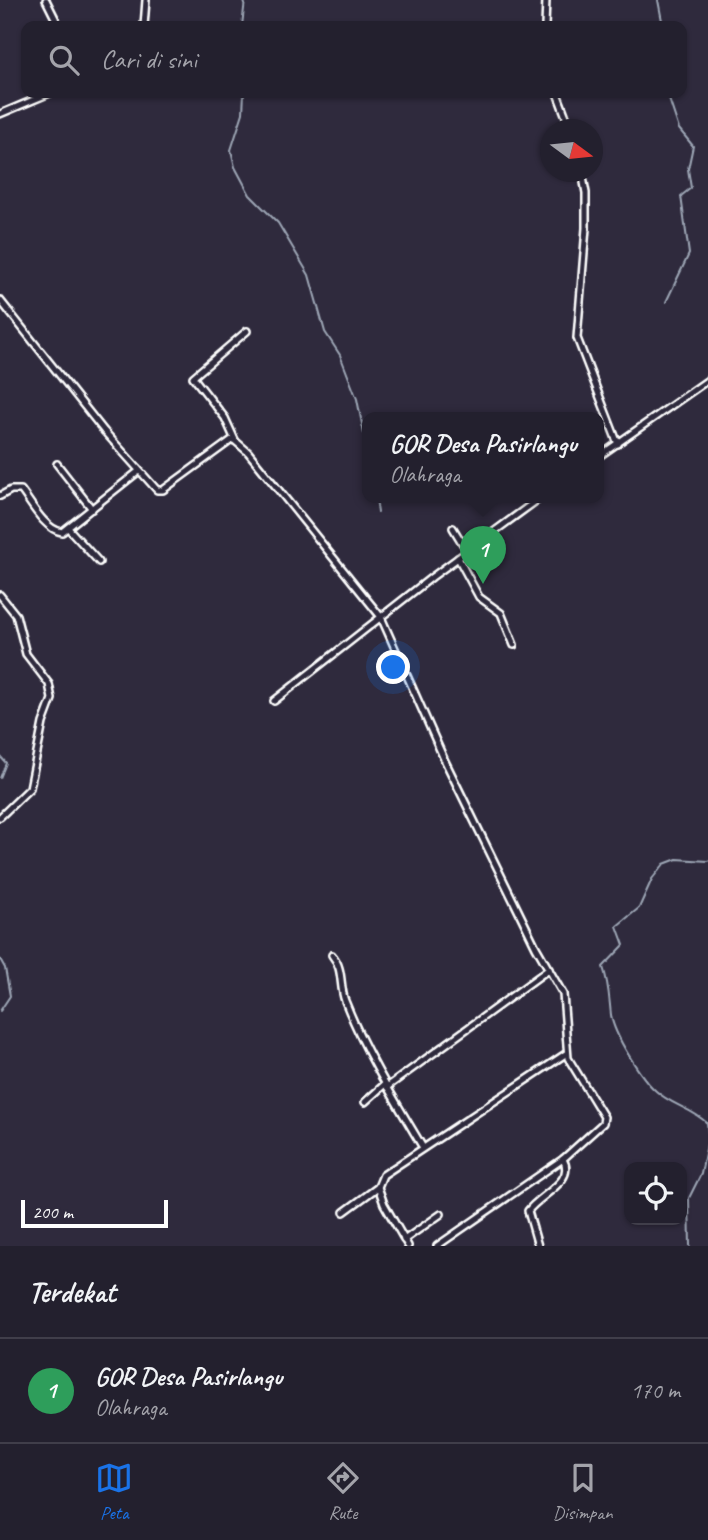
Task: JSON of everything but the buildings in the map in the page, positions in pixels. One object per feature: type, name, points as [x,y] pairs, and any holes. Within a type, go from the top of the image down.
[{"type":"street","points":[[46,0],[56,21]]},
{"type":"street","points":[[144,21],[146,0]]},
{"type":"street","points":[[545,21],[546,0]]},
{"type":"street","points":[[0,114],[38,98]]},
{"type":"street","points":[[560,98],[567,119]]},
{"type":"street","points":[[584,182],[586,228],[577,338],[618,444]]},
{"type":"street","points":[[0,300],[103,431],[155,489],[163,491],[222,445],[235,440]]},
{"type":"street","points":[[247,331],[193,377],[225,418],[235,440],[381,617],[444,759],[565,1000],[567,1053],[582,1085],[604,1119],[593,1134],[562,1159],[437,1246]]},
{"type":"street","points":[[604,453],[708,380]]},
{"type":"street","points":[[57,464],[92,509]]},
{"type":"street","points":[[0,496],[20,489],[56,531],[68,528],[139,471]]},
{"type":"street","points":[[274,701],[533,503]]},
{"type":"street","points":[[68,528],[100,562]]},
{"type":"street","points":[[453,528],[467,551]]},
{"type":"street","points":[[458,558],[479,597],[501,613],[514,645]]},
{"type":"street","points":[[0,595],[16,615],[26,654],[49,684],[52,699],[43,723],[34,780],[26,796],[0,817]]},
{"type":"street","points":[[332,955],[341,973],[344,998],[386,1085],[422,1146]]},
{"type":"street","points":[[365,1102],[549,969]]},
{"type":"street","points":[[344,1212],[378,1187],[386,1172],[422,1146],[567,1053]]},
{"type":"street","points":[[538,1246],[528,1212],[565,1176],[567,1168],[562,1159]]},
{"type":"street","points":[[378,1187],[406,1243],[441,1214]]},
{"type":"waterway","points":[[243,21],[245,0]]},
{"type":"waterway","points":[[658,0],[662,21]]},
{"type":"waterway","points":[[244,98],[243,113],[231,150],[235,167],[250,195],[278,223],[309,275],[325,332],[340,355],[357,399],[362,424]]},
{"type":"waterway","points":[[666,302],[689,254],[681,196],[691,188],[688,169],[693,146],[679,129],[669,98]]},
{"type":"waterway","points":[[377,503],[378,513]]},
{"type":"waterway","points":[[0,756],[6,763],[0,778]]},
{"type":"waterway","points":[[708,861],[677,859],[664,864],[652,879],[639,908],[617,926],[624,945],[603,967],[613,1023],[629,1056],[656,1091],[707,1123],[708,1134]]},
{"type":"waterway","points":[[0,959],[5,968],[10,996],[0,1011]]},
{"type":"waterway","points":[[690,1246],[689,1198],[701,1174],[708,1139]]},
{"type":"place","name":"GOR Desa Pasirlangu","points":[[483,584]]}]
